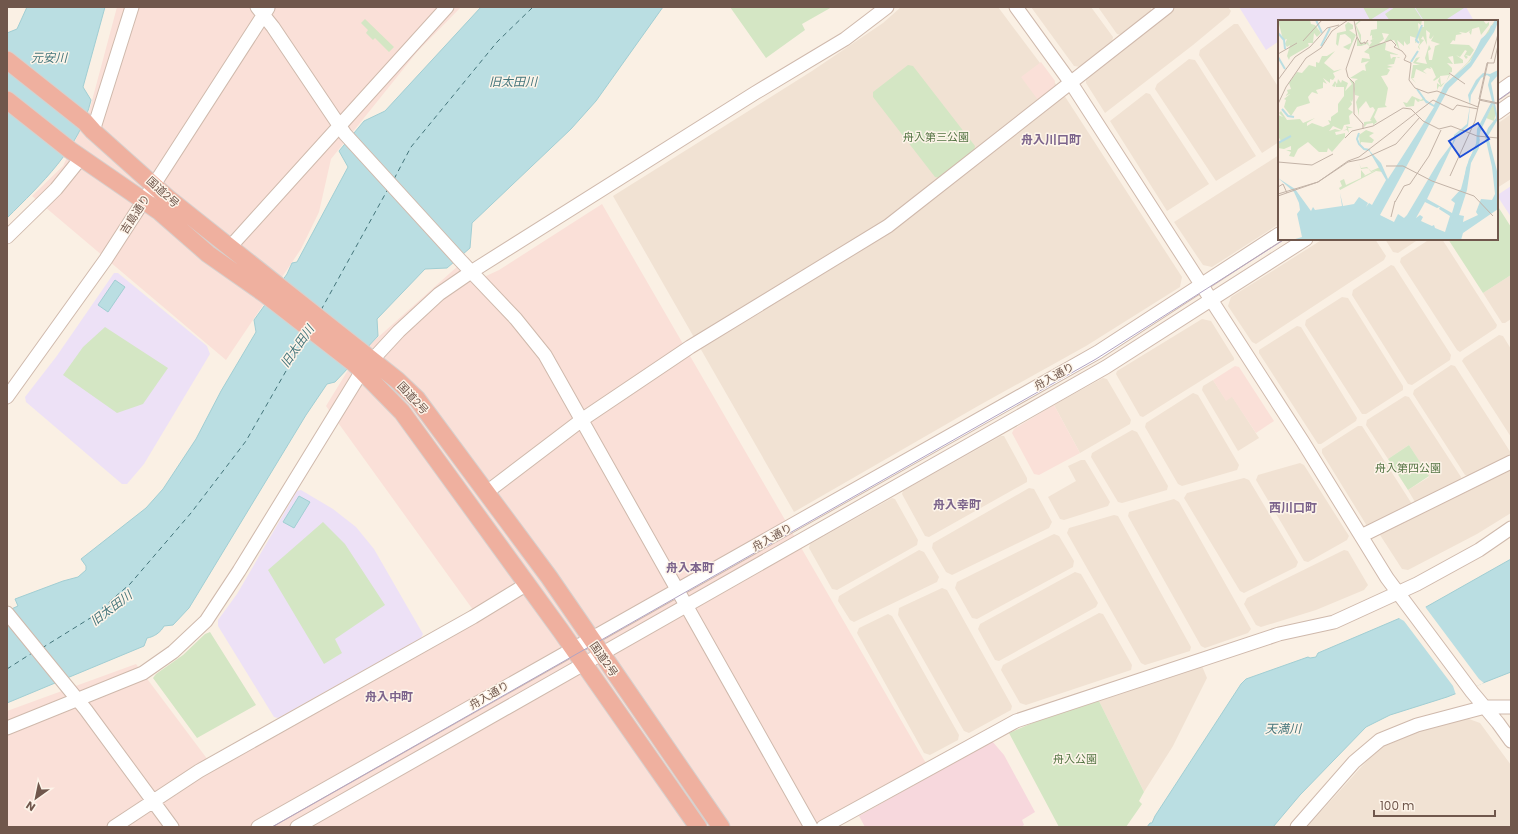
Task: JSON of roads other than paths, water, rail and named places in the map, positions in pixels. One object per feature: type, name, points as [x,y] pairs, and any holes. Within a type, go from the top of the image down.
[{"type":"highway","name":"国道2号","points":[[7,60],[89,126],[154,184],[230,247],[269,288],[363,362],[397,380],[417,399],[487,492],[650,723],[721,827]]},
{"type":"highway","name":"国道2号","points":[[7,100],[76,154],[142,202],[165,216],[214,258],[269,288]]},
{"type":"highway","name":"国道2号","points":[[363,362],[417,431],[573,647],[698,827]]},
{"type":"street","points":[[89,126],[132,7]]},
{"type":"street","points":[[230,247],[344,132],[447,7]]},
{"type":"street","points":[[7,728],[76,699],[110,688],[143,672],[173,652],[206,621],[239,571],[363,362],[439,294],[471,272],[755,93],[845,39],[887,7]]},
{"type":"street","points":[[1016,7],[1071,83],[1303,442],[1398,593],[1473,694],[1498,723],[1511,741]]},
{"type":"street","points":[[487,492],[583,420],[690,347],[888,226],[1167,7]]},
{"type":"street","points":[[263,10],[344,132],[534,339],[545,355],[812,827]]},
{"type":"street","name":"吉島通り","points":[[7,397],[106,259],[263,10]]},
{"type":"street","points":[[1498,92],[1511,83]]},
{"type":"street","points":[[1498,112],[1511,103]]},
{"type":"street","points":[[7,238],[56,189],[76,154]]},
{"type":"street","name":"舟入通り","points":[[258,827],[573,647],[678,590],[1093,354],[1201,286],[1278,235]]},
{"type":"street","name":"舟入通り","points":[[297,827],[686,604],[1106,367],[1304,240]]},
{"type":"street","points":[[1361,536],[1511,462]]},
{"type":"street","points":[[823,827],[1023,718],[1279,634],[1334,622],[1417,584],[1472,554],[1511,528]]},
{"type":"street","points":[[114,827],[199,771],[454,628],[527,584]]},
{"type":"street","points":[[7,613],[76,699],[172,827]]},
{"type":"street","points":[[1297,827],[1354,762],[1380,740],[1417,725],[1485,707],[1511,707]]},
{"type":"water","name":"元安川","points":[[27,7],[105,7],[83,87],[91,100],[86,117],[78,134],[58,164],[7,218],[7,33],[17,29]]},
{"type":"water","name":"旧太田川","points":[[481,7],[663,7],[596,101],[571,129],[472,223],[470,248],[447,268],[425,269],[377,319],[378,336],[335,382],[327,384],[306,415],[189,608],[173,625],[164,626],[157,634],[147,638],[144,646],[7,703],[7,611],[18,606],[15,599],[78,577],[86,570],[86,566],[81,559],[146,508],[163,489],[196,439],[221,391],[256,332],[254,320],[287,274],[292,263],[297,262],[348,167],[339,151],[364,121],[385,111]]},
{"type":"water","points":[[115,280],[125,287],[108,312],[98,305]]},
{"type":"water","points":[[299,496],[310,502],[294,528],[283,522]]},
{"type":"water","name":"天満川","points":[[1511,559],[1511,672],[1447,697],[1390,715],[1366,727],[1300,795],[1273,827],[1147,827],[1150,823],[1152,823],[1155,816],[1241,684],[1246,679],[1308,657],[1316,657],[1318,653],[1426,607]]},
{"type":"tram line","points":[[1498,100],[1511,91]]},
{"type":"tram line","points":[[272,827],[1096,359],[1283,240]]},
{"type":"district","name":"舟入川口町","points":[[1051,139]]},
{"type":"district","name":"舟入幸町","points":[[957,504]]},
{"type":"district","name":"西川口町","points":[[1293,507]]},
{"type":"district","name":"舟入本町","points":[[690,567]]},
{"type":"district","name":"舟入中町","points":[[389,696]]},
{"type":"park label","name":"舟入第三公園","points":[[936,137]]},
{"type":"park label","name":"舟入第四公園","points":[[1408,468]]},
{"type":"park label","name":"舟入公園","points":[[1075,759]]}]
